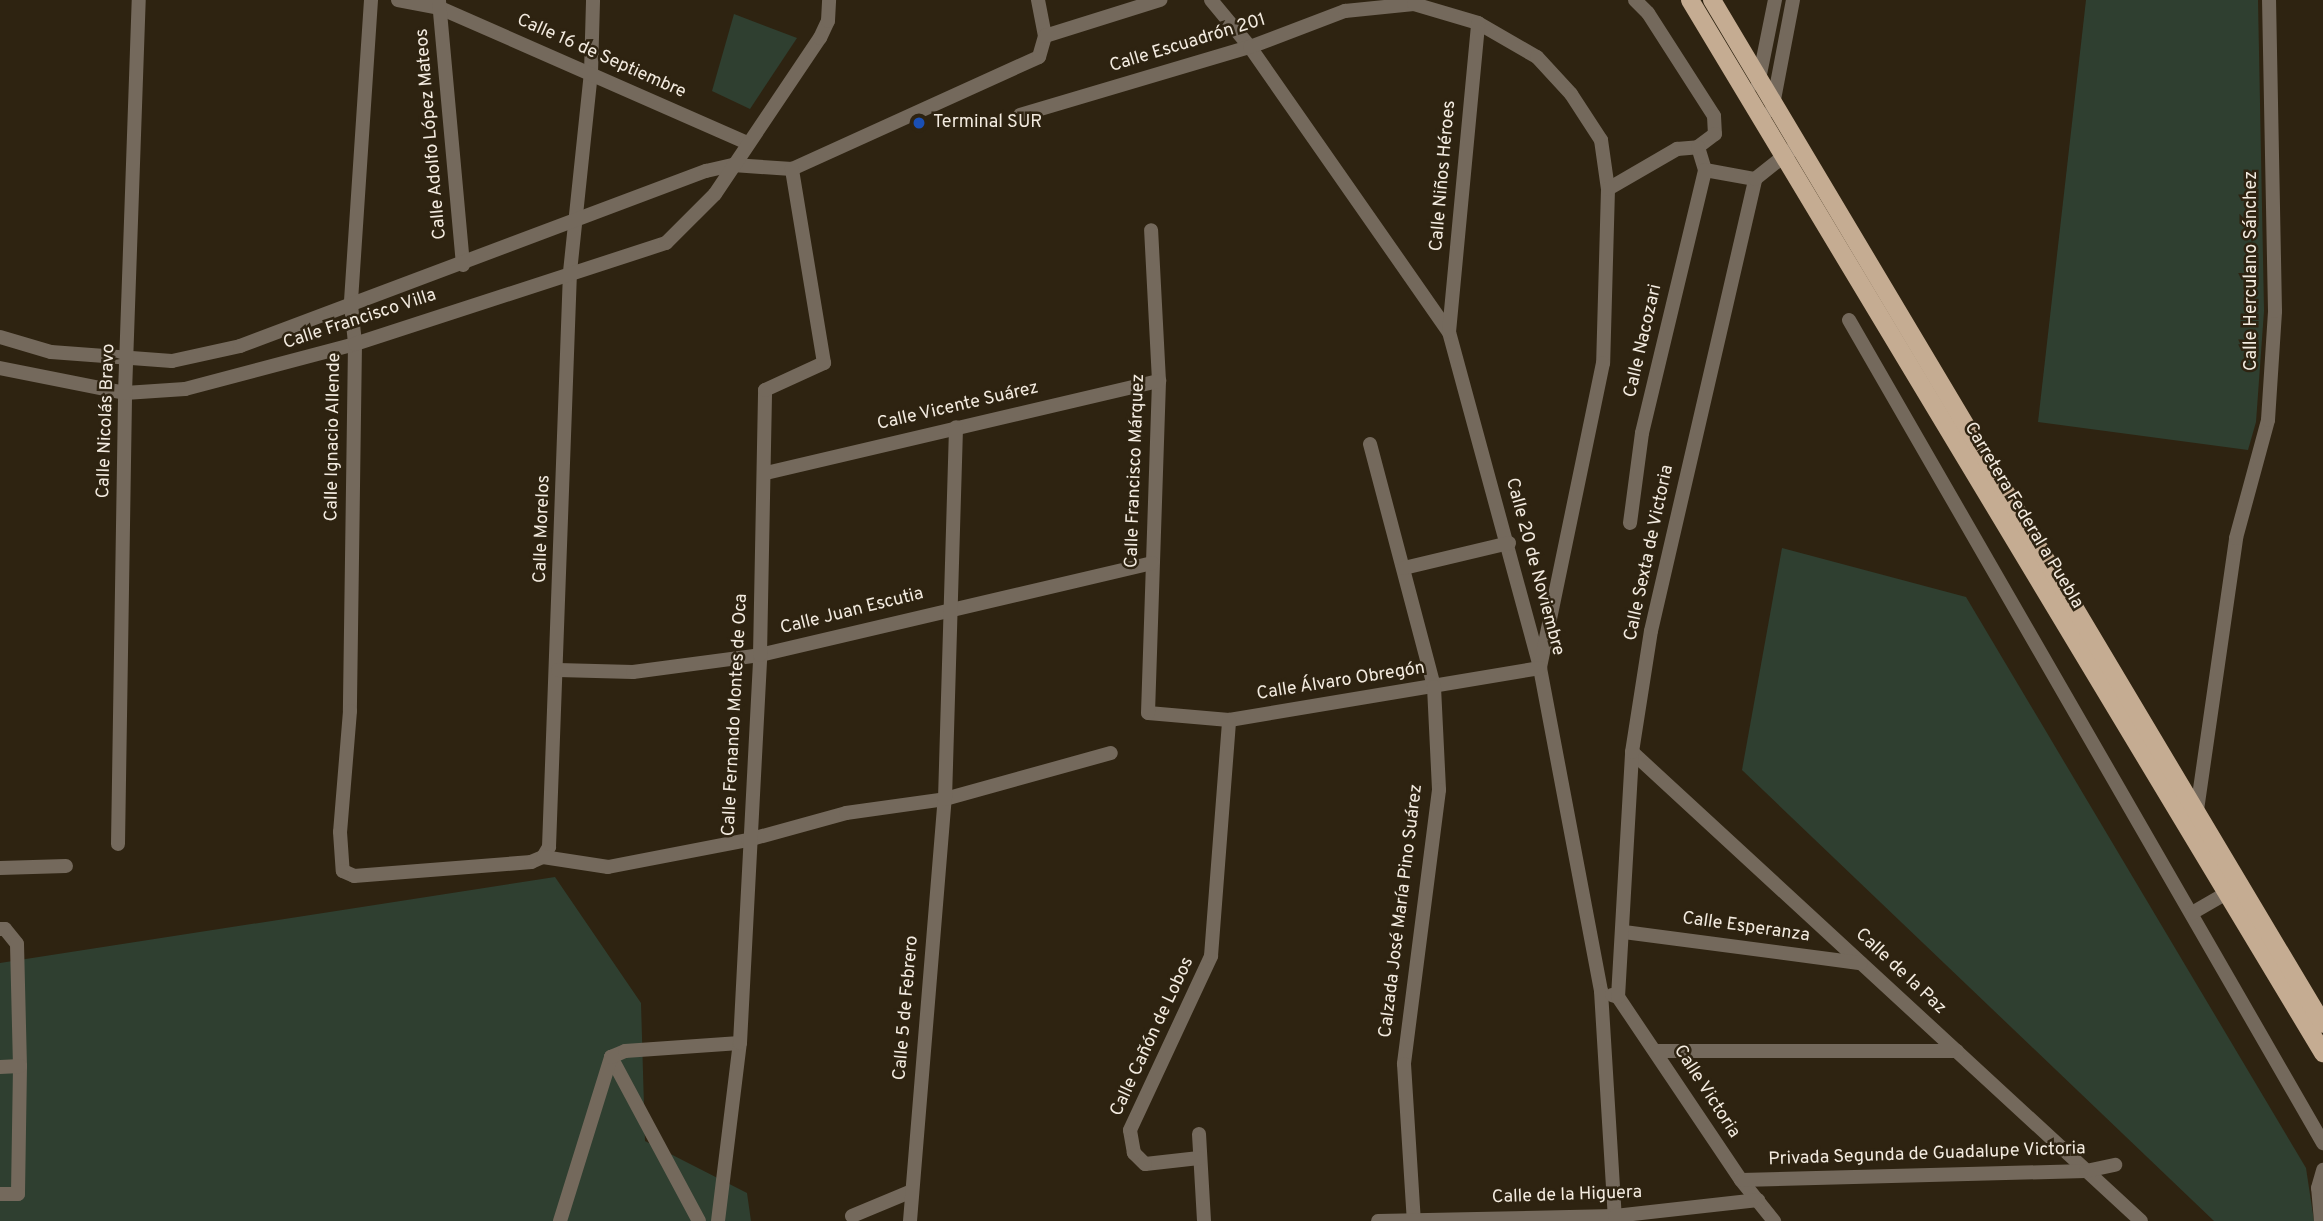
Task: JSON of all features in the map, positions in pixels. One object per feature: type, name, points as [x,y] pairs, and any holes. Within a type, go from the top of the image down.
[{"type":"main road","name":"Carretera Federal a Puebla","points":[[1690,0],[2323,1053]]},
{"type":"main road","name":"Carretera Federal a Puebla","points":[[1712,0],[2323,1024]]},
{"type":"main road","points":[[1727,62],[1742,49]]},
{"type":"street","name":"Calle Nicolás Bravo","points":[[118,844],[125,393],[139,0]]},
{"type":"street","name":"Calle Ignacio Allende","points":[[371,0],[351,306],[355,344],[350,711],[340,832],[345,874],[531,862],[543,857]]},
{"type":"street","name":"Calle 16 de Septiembre","points":[[397,0],[439,4],[748,143]]},
{"type":"street","name":"Calle Morelos","points":[[543,857],[548,847],[551,700],[558,670],[570,272],[590,73],[593,0]]},
{"type":"street","name":"Calle Francisco Villa","points":[[0,368],[125,393],[185,389],[355,344],[666,243],[715,194],[820,38],[828,21],[829,0]]},
{"type":"street","points":[[733,165],[792,169],[1039,57],[1045,36],[1038,0]]},
{"type":"street","points":[[1045,36],[1160,0]]},
{"type":"street","name":"Calle 20 de Noviembre","points":[[1211,0],[1250,47],[1449,332],[1509,543],[1540,668],[1601,991],[1615,1218]]},
{"type":"street","points":[[1608,189],[1677,149],[1698,147],[1715,134],[1714,116],[1648,13],[1635,0]]},
{"type":"street","points":[[1751,102],[1760,79],[1775,0]]},
{"type":"street","points":[[1765,127],[1774,102],[1793,0]]},
{"type":"street","name":"Calle Herculano Sánchez","points":[[2197,810],[2236,538],[2268,420],[2275,312],[2269,0]]},
{"type":"street","name":"Calle Adolfo López Mateos","points":[[439,4],[463,265]]},
{"type":"street","name":"Calle Escuadrón 201","points":[[1020,115],[1250,47],[1345,11],[1414,4],[1478,23],[1537,57],[1571,94],[1601,140],[1608,189],[1603,363],[1540,668]]},
{"type":"street","name":"Calle Niños Héroes","points":[[1449,332],[1478,23]]},
{"type":"street","points":[[1698,147],[1705,170],[1755,180],[1799,144]]},
{"type":"street","name":"Calle Francisco Villa","points":[[0,337],[51,352],[172,361],[240,346],[733,165]]},
{"type":"street","name":"Calle Fernando Montes de Oca","points":[[718,1221],[740,1042],[748,840],[760,654],[766,473],[765,390],[824,363],[792,169]]},
{"type":"street","name":"Calle Nacozari","points":[[1630,523],[1642,433],[1705,170]]},
{"type":"street","name":"Calle Sexta de Victoria","points":[[1618,998],[1625,932],[1632,752],[1651,631],[1755,180]]},
{"type":"street","name":"Calle Francisco Márquez","points":[[1148,713],[1159,381],[1151,230]]},
{"type":"street","points":[[1849,320],[2323,1143]]},
{"type":"street","name":"Calle Vicente Suárez","points":[[766,473],[1159,381]]},
{"type":"street","points":[[945,799],[956,427]]},
{"type":"street","name":"Calzada José María Pino Suárez","points":[[1370,444],[1434,687],[1439,790],[1404,1064],[1414,1220]]},
{"type":"street","points":[[1404,568],[1509,543]]},
{"type":"street","name":"Calle Juan Escutia","points":[[558,670],[633,672],[760,654],[952,607],[1152,563]]},
{"type":"street","name":"Calle Álvaro Obregón","points":[[1148,713],[1229,720],[1540,668]]},
{"type":"street","name":"Calle Cañón de Lobos","points":[[1199,1158],[1145,1164],[1134,1153],[1130,1130],[1211,956],[1229,720]]},
{"type":"street","name":"Calle de la Paz","points":[[1632,752],[2141,1221]]},
{"type":"street","points":[[543,857],[608,867],[748,840],[846,813],[945,799],[1111,754]]},
{"type":"street","name":"Calle 5 de Febrero","points":[[910,1221],[945,799]]},
{"type":"street","points":[[2183,822],[2197,810]]},
{"type":"street","points":[[0,868],[66,866]]},
{"type":"street","points":[[2192,913],[2225,892]]},
{"type":"street","points":[[0,929],[5,929],[17,944],[20,1066],[18,1194],[0,1194]]},
{"type":"street","name":"Calle Esperanza","points":[[1625,932],[1861,963]]},
{"type":"street","points":[[1601,991],[1618,998]]},
{"type":"street","name":"Calle Victoria","points":[[1618,998],[1741,1180],[1774,1221]]},
{"type":"street","points":[[560,1221],[611,1057],[625,1051],[740,1042]]},
{"type":"street","points":[[1656,1051],[1957,1051]]},
{"type":"street","points":[[611,1057],[699,1221]]},
{"type":"street","points":[[0,1067],[20,1066]]},
{"type":"street","points":[[1199,1134],[1204,1221]]},
{"type":"street","name":"Privada Segunda de Guadalupe Victoria","points":[[1741,1180],[2086,1171],[2115,1165]]},
{"type":"street","points":[[2321,1221],[2318,1188],[2323,1170]]},
{"type":"street","points":[[852,1216],[912,1191]]},
{"type":"street","name":"Calle de la Higuera","points":[[1378,1221],[1615,1218],[1758,1200]]},
{"type":"green space","points":[[2086,0],[2258,0],[2264,311],[2256,422],[2248,450],[2038,422]]},
{"type":"green space","points":[[734,14],[797,38],[750,109],[712,91]]},
{"type":"green space","points":[[1782,548],[1966,597],[2306,1168],[2314,1221],[2214,1221],[1742,770]]},
{"type":"green space","points":[[555,877],[641,1003],[645,1141],[747,1193],[751,1221],[0,1221],[0,963]]},
{"type":"place","name":"Terminal SUR","points":[[919,123]]}]
